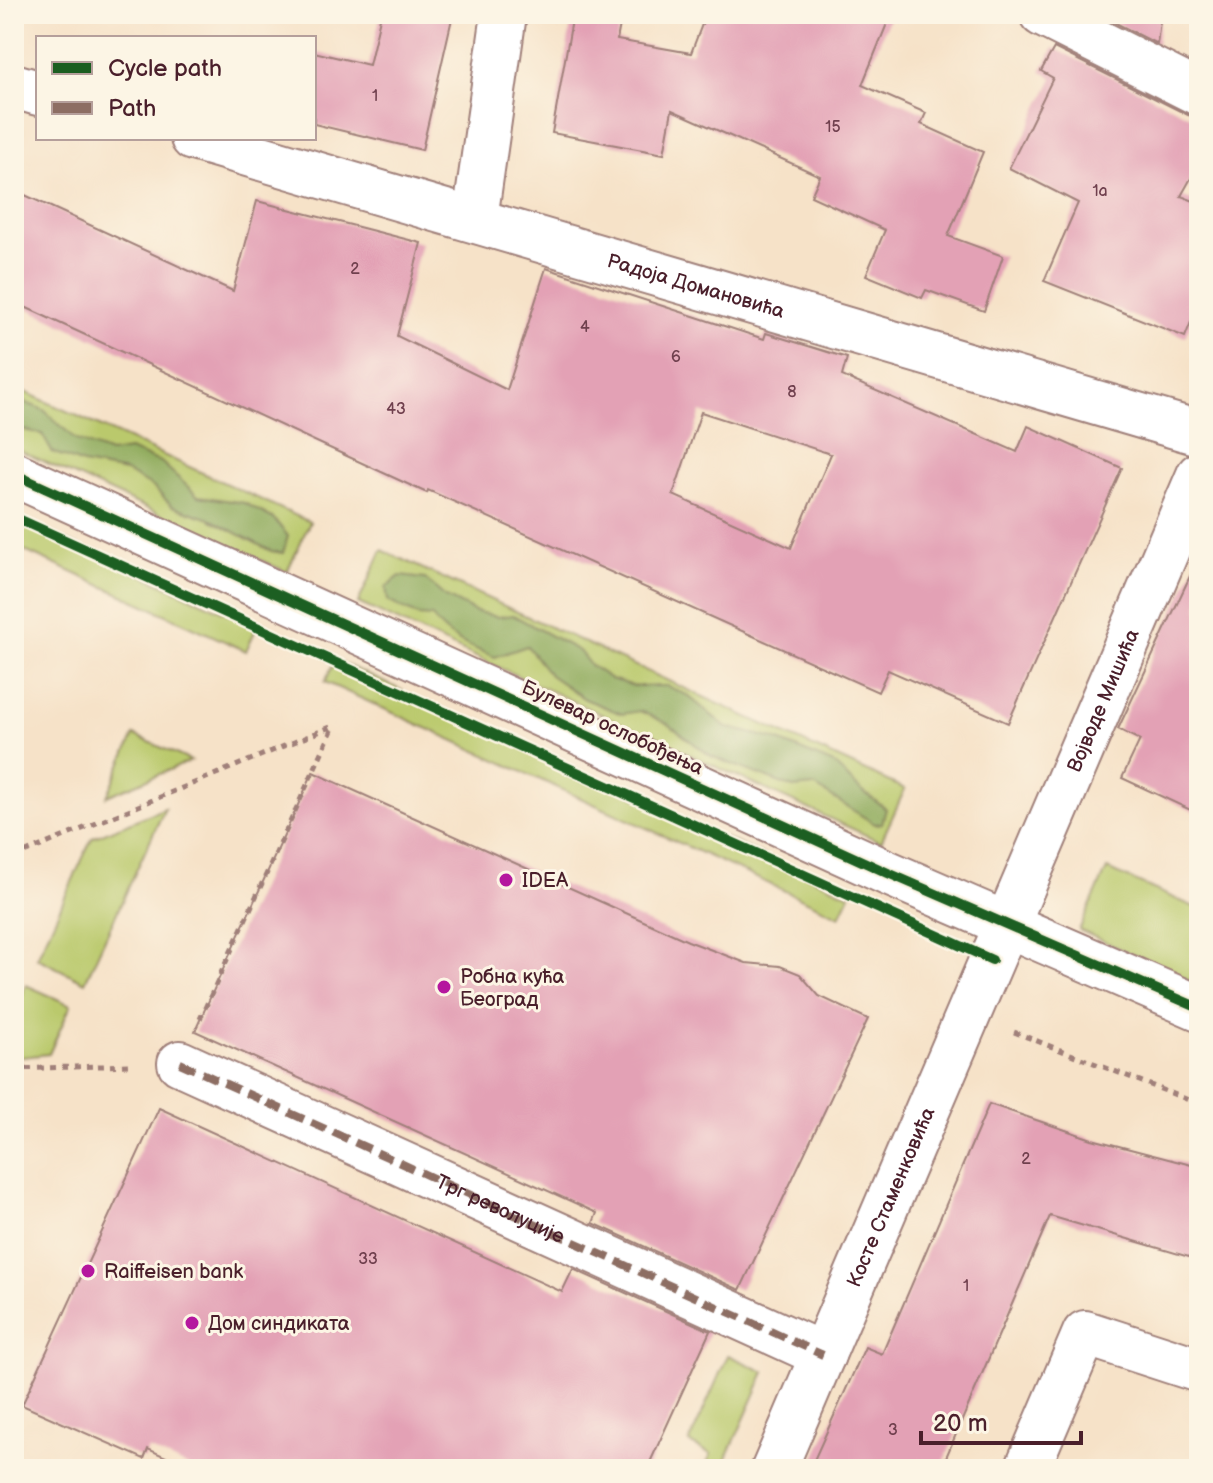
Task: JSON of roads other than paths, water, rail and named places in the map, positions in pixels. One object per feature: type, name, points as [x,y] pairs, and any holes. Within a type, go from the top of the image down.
[{"type":"street","points":[[475,219],[504,14]]},
{"type":"street","points":[[1042,14],[1199,93]]},
{"type":"street","points":[[14,86],[36,92]]},
{"type":"street","name":"Радоја Домановића","points":[[200,140],[1199,433]]},
{"type":"street","name":"Булевар ослобођења","points":[[14,474],[1006,926],[1199,1008]]},
{"type":"street","name":"Војводе Мишића","points":[[1006,926],[1199,475]]},
{"type":"street","name":"Косте Стаменковића","points":[[774,1469],[1006,926]]},
{"type":"street","name":"Трг револуције","points":[[180,1063],[823,1355]]},
{"type":"street","points":[[1027,1469],[1085,1333],[1199,1370]]},
{"type":"place","name":"IDEA","points":[[506,880]]},
{"type":"place","name":"Робна кућа Београд","points":[[444,987]]},
{"type":"place","name":"Raiffeisen bank","points":[[88,1271]]},
{"type":"place","name":"Дом синдиката","points":[[192,1323]]}]
